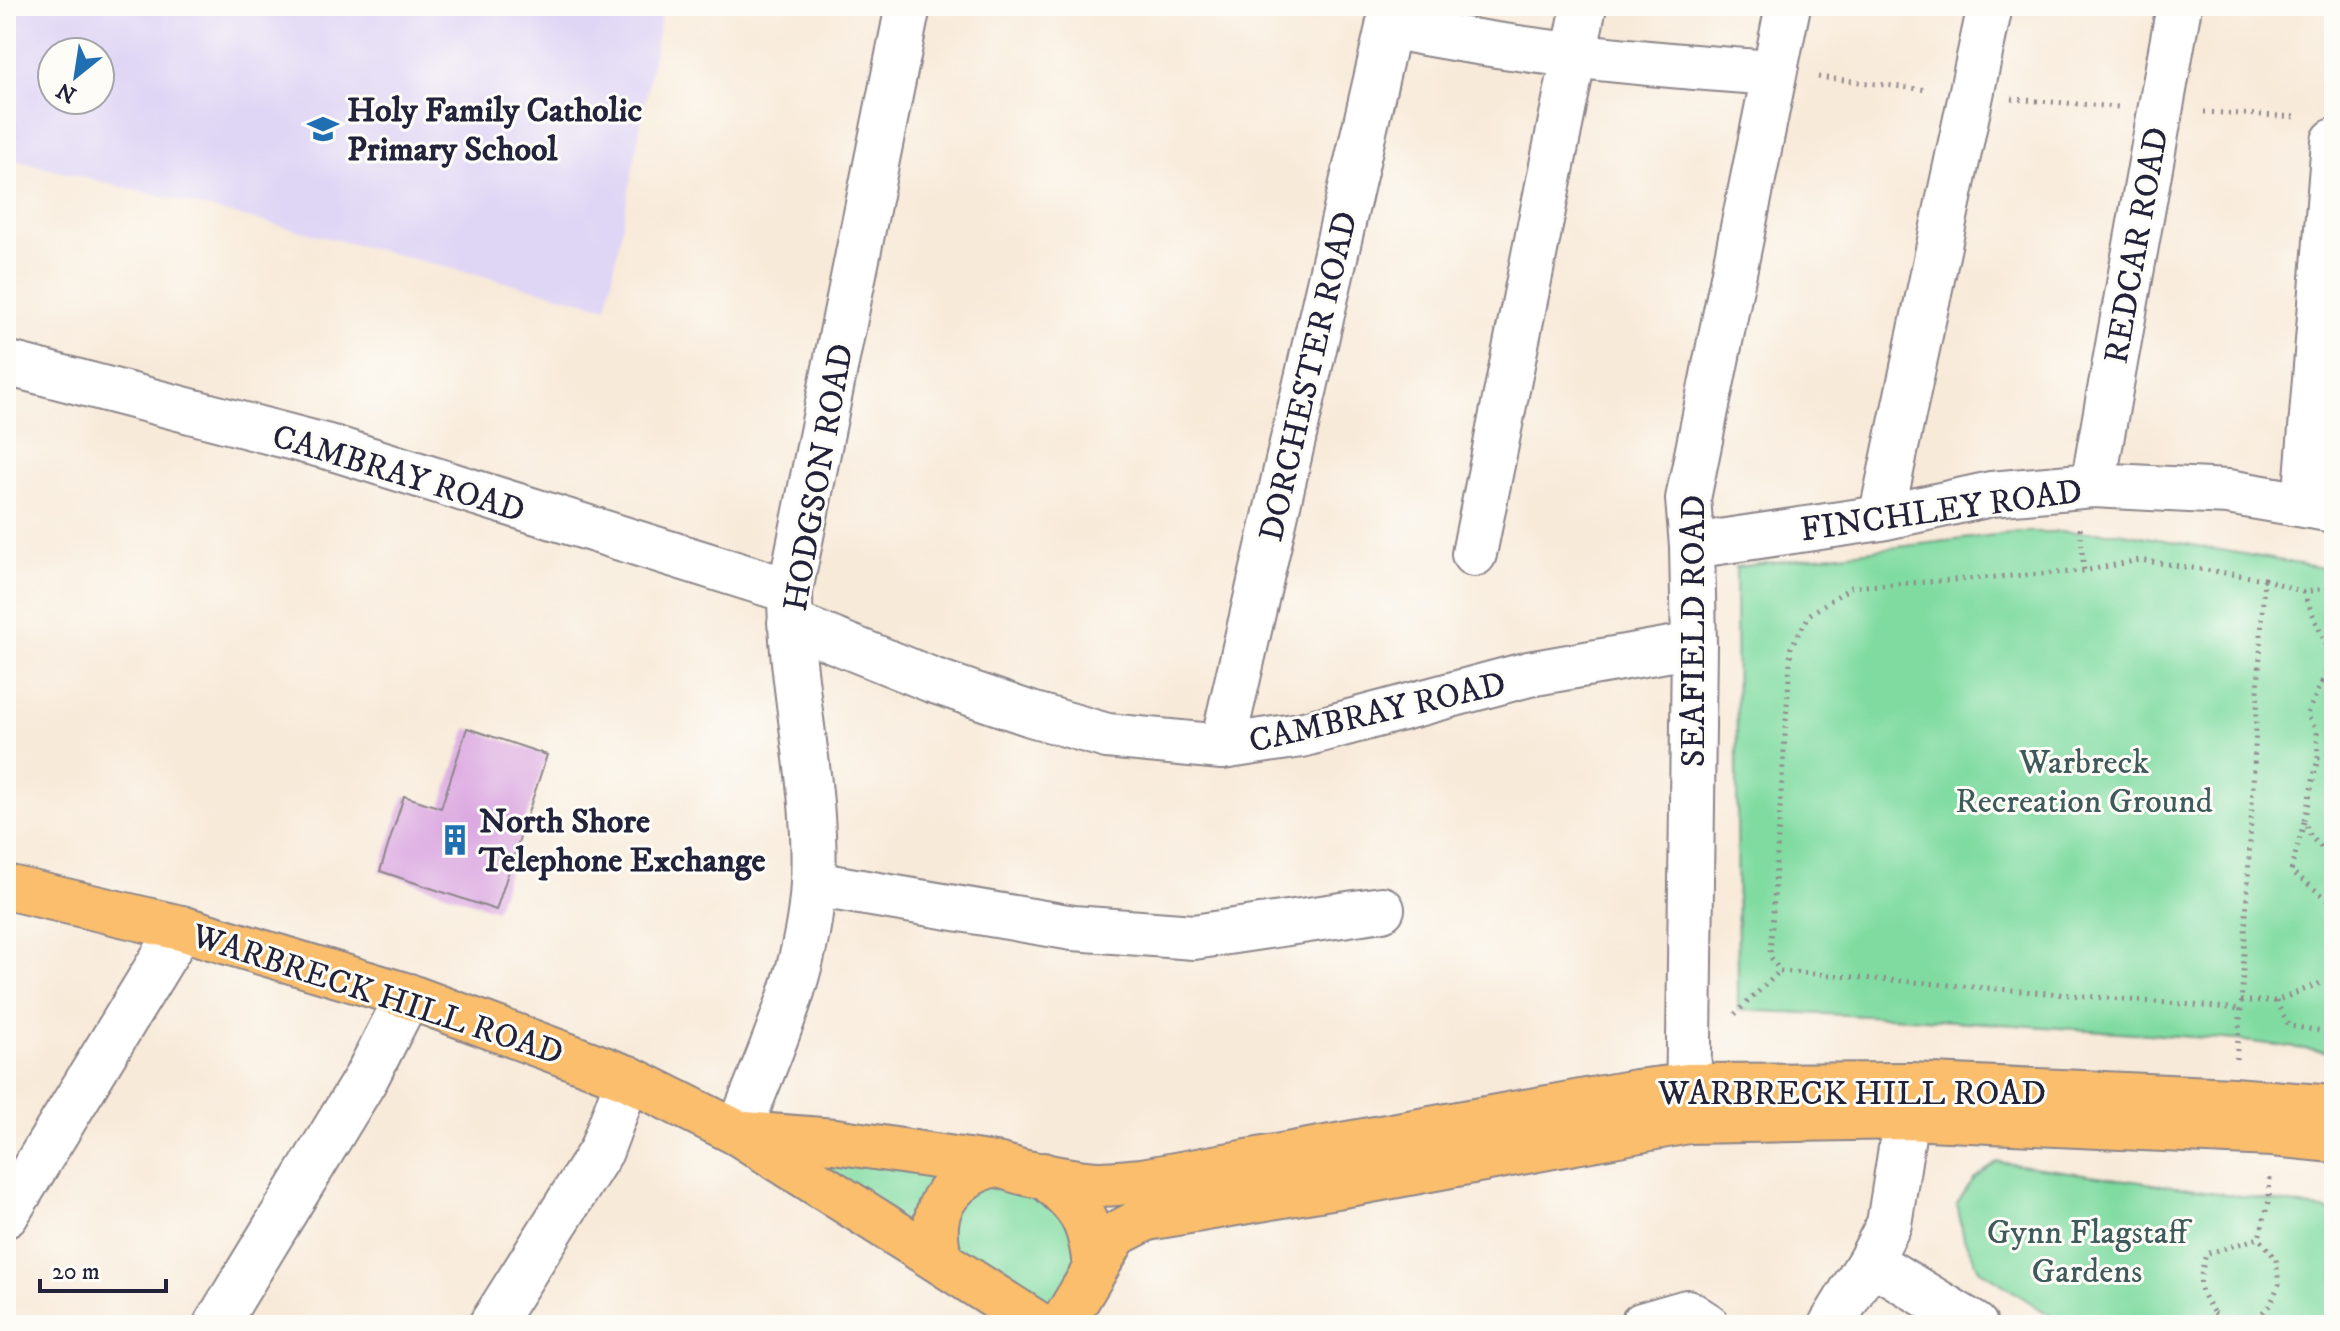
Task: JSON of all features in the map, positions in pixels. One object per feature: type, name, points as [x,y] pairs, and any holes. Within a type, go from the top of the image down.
[{"type":"main road","name":"WARBRECK HILL ROAD","points":[[6,887],[181,928],[408,996],[628,1078],[738,1133],[1039,1325]]},
{"type":"main road","name":"WARBRECK HILL ROAD","points":[[738,1133],[835,1141],[1099,1184],[1142,1181],[1636,1092],[1687,1103],[2233,1100],[2334,1108]]},
{"type":"main road","name":"WARBRECK HILL ROAD","points":[[1908,1101],[2334,1140]]},
{"type":"main road","name":"WARBRECK HILL ROAD","points":[[1062,1325],[1116,1234],[1147,1218],[1376,1179],[1687,1103]]},
{"type":"main road","points":[[941,1262],[935,1244],[935,1226],[943,1200],[956,1183],[974,1171],[994,1165]]},
{"type":"main road","name":"WARBRECK HILL ROAD","points":[[1043,1175],[1076,1204],[1092,1238],[1095,1269]]},
{"type":"street","name":"HODGSON ROAD","points":[[738,1133],[802,959],[813,884],[810,779],[790,607],[908,6]]},
{"type":"street","points":[[1474,554],[1584,6]]},
{"type":"street","name":"SEAFIELD ROAD","points":[[1687,1103],[1694,645],[1688,499],[1788,6]]},
{"type":"street","points":[[1881,518],[1990,6]]},
{"type":"street","name":"REDCAR ROAD","points":[[2093,485],[2179,6]]},
{"type":"street","points":[[1391,16],[1437,36],[1574,55],[1773,73]]},
{"type":"street","name":"DORCHESTER ROAD","points":[[1222,747],[1391,16]]},
{"type":"street","points":[[2319,130],[2320,507]]},
{"type":"street","name":"CAMBRAY ROAD","points":[[6,363],[336,449],[790,607],[932,680],[1107,736],[1222,747],[1301,735],[1529,674],[1694,645]]},
{"type":"street","name":"FINCHLEY ROAD","points":[[1692,546],[1881,518],[1991,494],[2093,485],[2228,492],[2320,507]]},
{"type":"street","points":[[813,884],[1073,928],[1194,937],[1382,909]]},
{"type":"street","points":[[6,1215],[181,928]]},
{"type":"street","points":[[216,1325],[366,1078],[408,996]]},
{"type":"street","points":[[491,1325],[601,1151],[628,1078]]},
{"type":"street","points":[[1831,1325],[1889,1224],[1908,1101]]},
{"type":"street","points":[[1870,1261],[1975,1325]]},
{"type":"street","points":[[1642,1325],[1687,1312],[1707,1325]]},
{"type":"path","points":[[2159,110],[2319,130]]},
{"type":"path","points":[[2079,532],[2084,571]]},
{"type":"path","points":[[1780,971],[1770,956],[1791,647],[1810,614],[1851,587],[2084,571],[2140,560],[2264,579],[2303,592],[2334,588]]},
{"type":"path","points":[[2237,1040],[2264,579]]},
{"type":"path","points":[[2303,592],[2332,658],[2307,714],[2317,732],[2318,758],[2291,871],[2334,907]]},
{"type":"path","points":[[2322,682],[2334,685]]},
{"type":"path","points":[[2318,758],[2334,754]]},
{"type":"path","points":[[2304,821],[2311,837],[2334,861]]},
{"type":"path","points":[[1738,1010],[1780,971],[2241,1009]]},
{"type":"path","points":[[2241,1001],[2276,1001],[2323,982],[2334,981]]},
{"type":"path","points":[[2276,1001],[2289,1026],[2334,1031]]},
{"type":"path","points":[[2259,1238],[2269,1200],[2272,1134]]},
{"type":"path","points":[[2259,1238],[2276,1259],[2279,1284],[2270,1305],[2254,1321],[2232,1325],[2214,1313],[2202,1297],[2199,1283],[2206,1254],[2259,1238]]},
{"type":"path","points":[[2206,1325],[2214,1313]]},
{"type":"shaded area","name":"Holy Family Catholic Primary School","points":[[6,6],[663,6],[607,307],[6,158]]},
{"type":"green space","name":"Warbreck Recreation Ground","points":[[2019,532],[2118,532],[2334,570],[2334,1053],[2237,1040],[1738,1010],[1736,567]]},
{"type":"green space","points":[[835,1141],[994,1165],[1092,1238],[1062,1325],[815,1184]]},
{"type":"green space","name":"Gynn Flagstaff Gardens","points":[[1998,1162],[2334,1212],[2334,1325],[2065,1325],[1979,1269],[1964,1239],[1957,1204],[1975,1178]]},
{"type":"building","name":"North Shore Telephone Exchange","points":[[467,728],[547,755],[496,910],[380,871],[404,796],[441,808]]},
{"type":"place","name":"Holy Family Catholic Primary School","points":[[323,129]]},
{"type":"place","name":"North Shore Telephone Exchange","points":[[455,840]]}]
